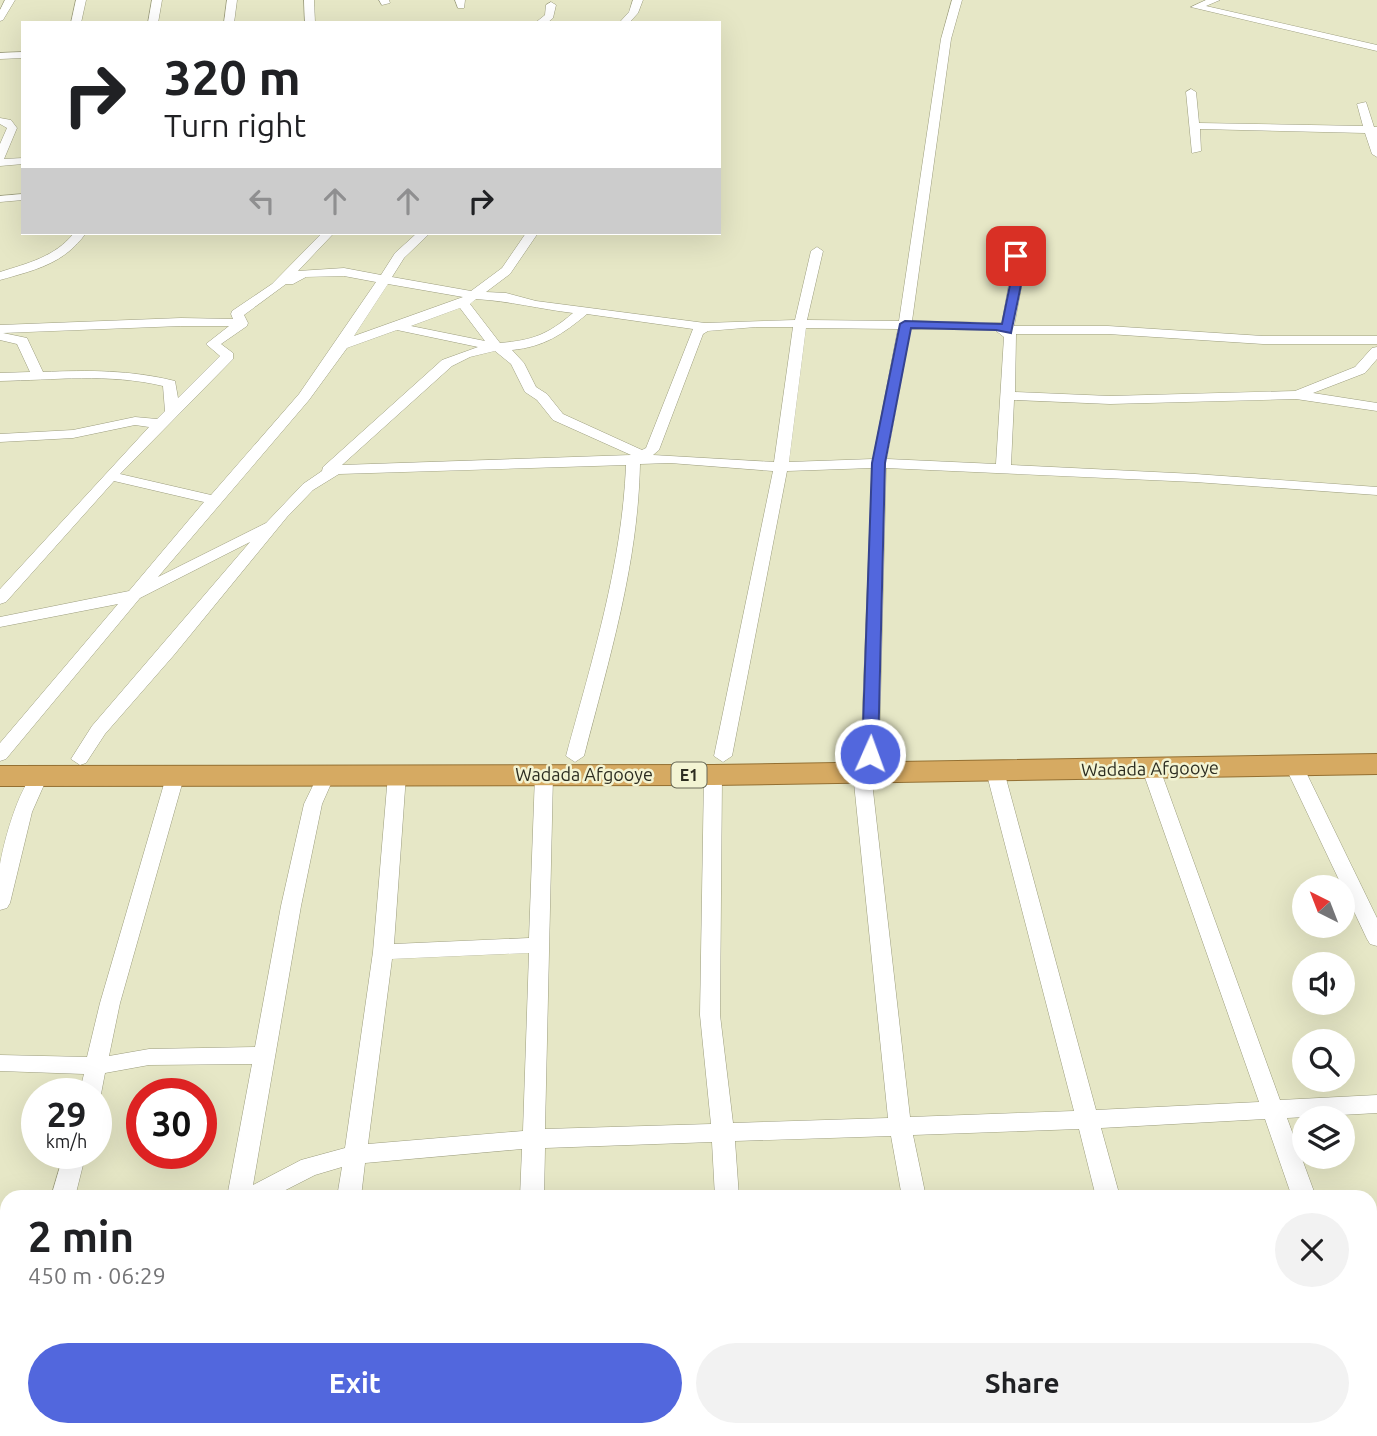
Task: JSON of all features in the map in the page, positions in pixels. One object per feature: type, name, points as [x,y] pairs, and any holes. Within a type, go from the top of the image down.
[{"type":"highway","name":"Wadada Afgooye","points":[[0,776],[544,775],[718,765],[866,764],[1377,746]]},
{"type":"highway","name":"Wadada Afgooye","points":[[0,756],[80,759],[575,756],[718,765]]},
{"type":"highway","name":"Wadada Afgooye","points":[[866,764],[995,772],[1377,764]]},
{"type":"street","points":[[0,18],[10,0]]},
{"type":"street","points":[[76,21],[81,0]]},
{"type":"street","points":[[153,21],[158,0]]},
{"type":"street","points":[[229,21],[232,0]]},
{"type":"street","points":[[309,0],[310,21]]},
{"type":"street","points":[[626,21],[633,13],[638,0]]},
{"type":"street","points":[[913,1190],[900,1127],[866,764],[879,463],[905,324],[946,39],[957,0]]},
{"type":"street","points":[[1215,0],[1196,7],[1377,48]]},
{"type":"street","points":[[543,21],[550,16],[551,5]]},
{"type":"street","points":[[0,56],[21,55]]},
{"type":"street","points":[[1191,92],[1196,151]]},
{"type":"street","points":[[1362,104],[1373,130],[1377,154]]},
{"type":"street","points":[[0,121],[7,122],[12,128],[0,160],[21,161]]},
{"type":"street","points":[[1194,126],[1373,130]]},
{"type":"street","points":[[0,198],[21,197]]},
{"type":"street","points":[[0,276],[48,260],[67,250],[78,235]]},
{"type":"street","points":[[276,287],[326,235]]},
{"type":"street","points":[[0,756],[132,596],[304,397],[342,345],[399,256],[422,235]]},
{"type":"street","points":[[342,345],[399,327],[468,299],[506,271],[531,235]]},
{"type":"street","points":[[1003,469],[1011,337],[1007,330],[1016,285],[1016,256],[1012,248]]},
{"type":"street","points":[[727,1190],[710,1015],[718,765],[782,467],[800,324],[817,251]]},
{"type":"street","points":[[242,323],[237,314],[276,287],[304,273],[344,272],[468,299],[506,297],[535,305],[705,327],[756,323],[905,324],[998,326],[1007,330],[1108,330],[1263,340],[1377,340]]},
{"type":"street","points":[[468,299],[496,347]]},
{"type":"street","points":[[80,759],[98,730],[275,523],[323,475],[447,363],[466,354],[496,347],[531,344],[557,333],[584,310]]},
{"type":"street","points":[[0,330],[176,320],[242,323]]},
{"type":"street","points":[[0,599],[111,476],[228,356],[213,344],[242,323]]},
{"type":"street","points":[[399,327],[496,347],[507,352],[517,363],[530,389],[542,397],[558,416],[639,458]]},
{"type":"street","points":[[639,458],[652,450],[697,332],[705,327]]},
{"type":"street","points":[[0,336],[22,341],[39,377]]},
{"type":"street","points":[[1296,395],[1360,370],[1377,351]]},
{"type":"street","points":[[0,377],[103,372],[141,375],[170,384],[167,419]]},
{"type":"street","points":[[1007,396],[1110,400],[1296,395],[1377,407]]},
{"type":"street","points":[[0,438],[73,434],[135,421],[167,419]]},
{"type":"street","points":[[575,756],[619,584],[639,458]]},
{"type":"street","points":[[323,475],[352,467],[639,458],[782,467],[879,463],[1195,478],[1377,491]]},
{"type":"street","points":[[111,476],[214,500]]},
{"type":"street","points":[[0,622],[132,596],[275,523]]},
{"type":"street","points":[[1294,766],[1377,939]]},
{"type":"street","points":[[1151,769],[1275,1108],[1302,1190]]},
{"type":"street","points":[[995,772],[1106,1190]]},
{"type":"street","points":[[350,1190],[383,952],[397,775]]},
{"type":"street","points":[[532,1190],[544,775]]},
{"type":"street","points":[[95,1078],[110,1003],[175,777]]},
{"type":"street","points":[[240,1190],[291,906],[313,804],[325,777]]},
{"type":"street","points":[[0,903],[23,812],[38,778]]},
{"type":"street","points":[[383,952],[538,945]]},
{"type":"street","points":[[0,1063],[98,1066],[149,1058],[265,1055]]},
{"type":"street","points":[[264,1190],[298,1171],[353,1155],[532,1139],[1086,1120],[1377,1104]]},
{"type":"street","points":[[65,1190],[71,1169]]},
{"type":"route","points":[[870,754],[879,463],[905,324],[998,326],[1007,330],[1016,285],[1016,256]]}]
